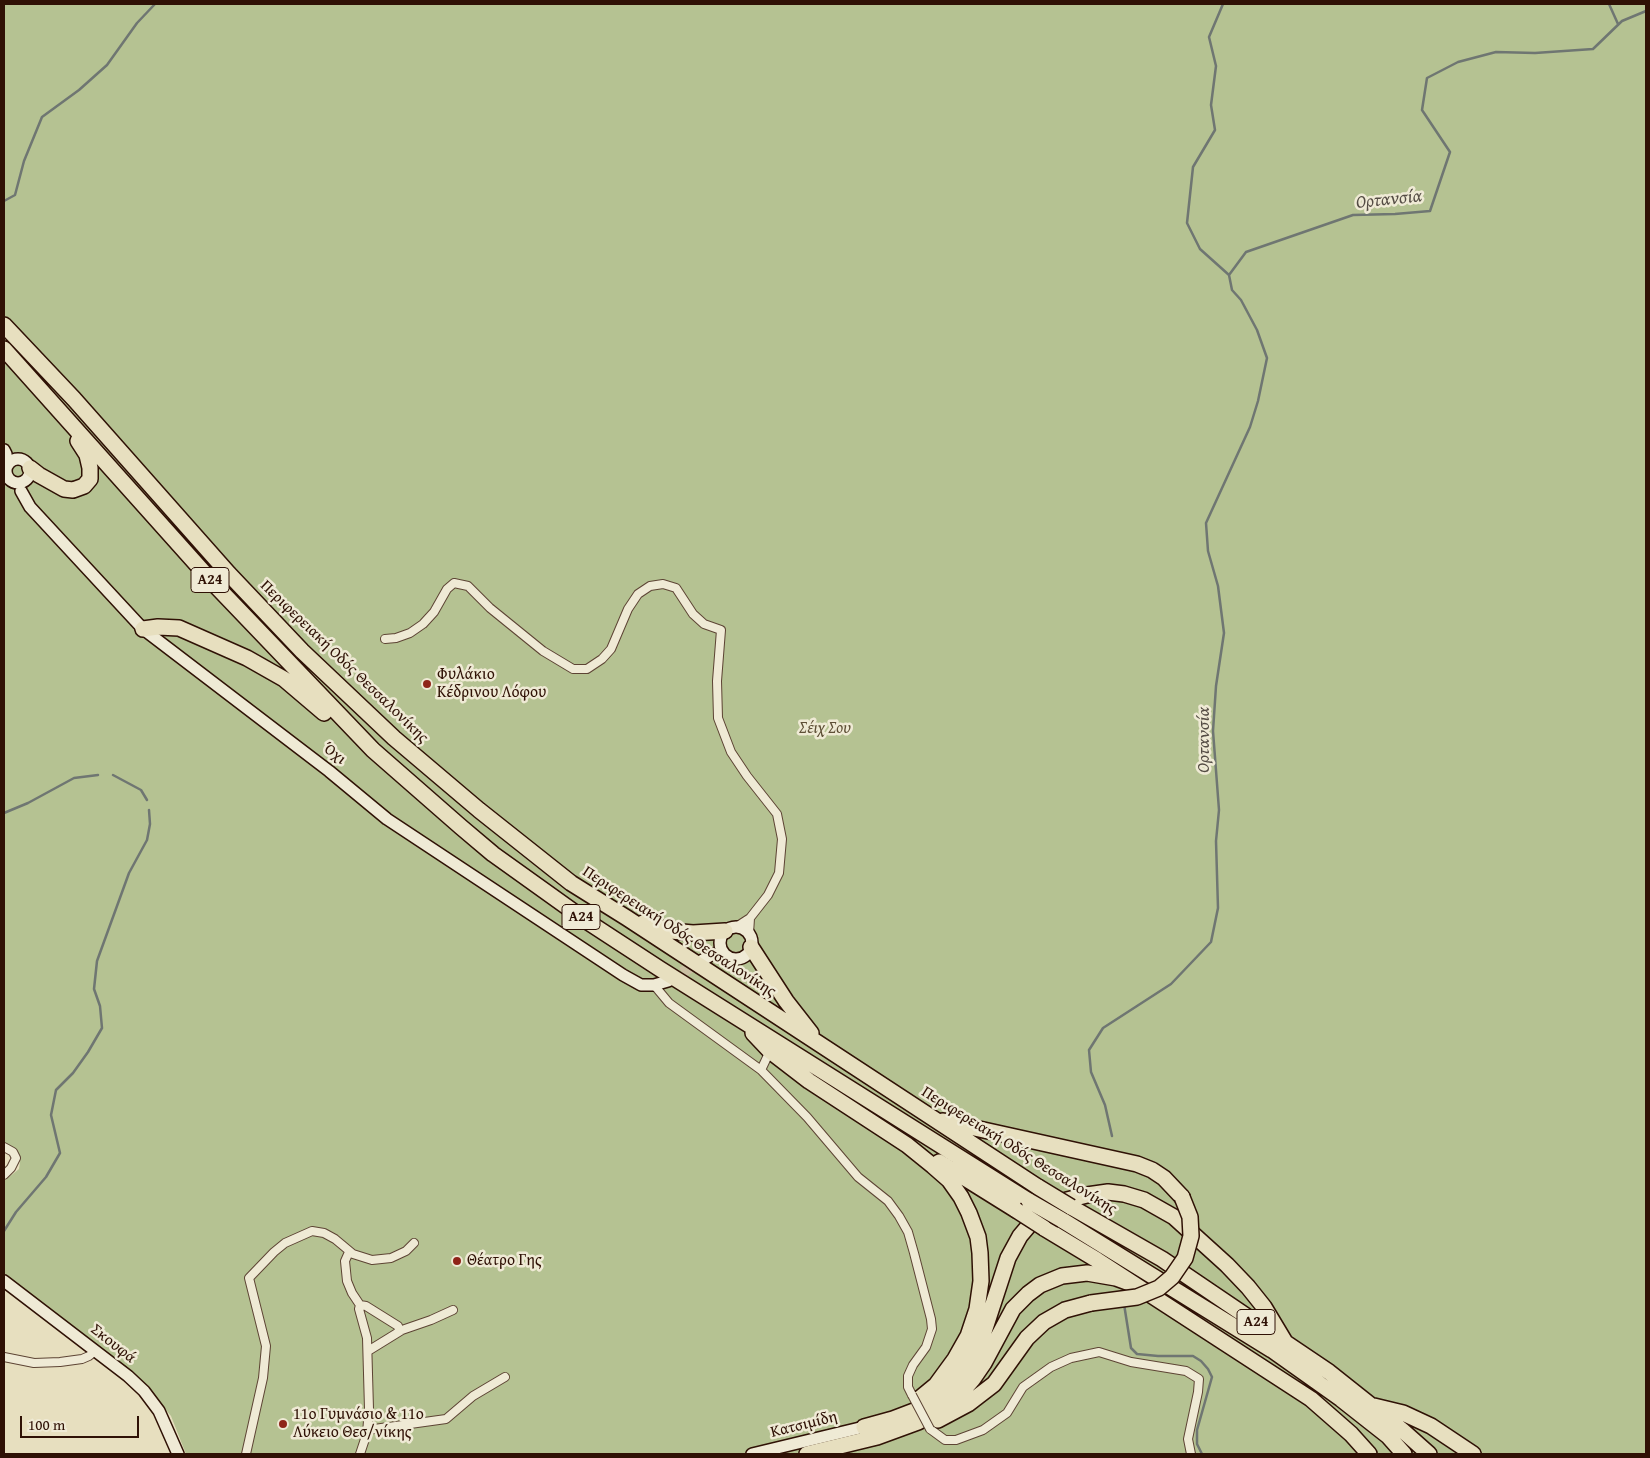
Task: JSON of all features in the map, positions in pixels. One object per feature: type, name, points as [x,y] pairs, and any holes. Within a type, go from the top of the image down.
[{"type":"highway","name":"Περιφερειακή Οδός Θεσσαλονίκης","points":[[4,325],[74,399],[228,574],[302,651],[394,738],[524,846],[571,883],[628,918],[931,1118],[1038,1187],[1162,1259],[1329,1372],[1429,1454]]},
{"type":"highway","name":"Α24","points":[[4,349],[216,586],[373,750],[428,800],[493,854],[588,922],[743,1022],[1272,1350],[1341,1399],[1380,1430],[1402,1454]]},
{"type":"highway","points":[[21,477],[38,475],[64,489],[77,490],[88,482],[90,468],[87,455],[61,412]]},
{"type":"highway","points":[[143,629],[158,627],[179,628],[272,671],[308,698],[399,783],[412,793],[428,800]]},
{"type":"highway","points":[[628,918],[671,931],[727,934]]},
{"type":"highway","points":[[750,941],[786,1001],[819,1044]]},
{"type":"highway","points":[[743,1022],[770,1051],[809,1081],[907,1145],[939,1162],[1097,1260],[1254,1360],[1318,1404],[1351,1434],[1369,1454]]},
{"type":"highway","points":[[807,1454],[920,1428],[968,1404],[994,1384],[1027,1338],[1044,1322],[1065,1310],[1091,1303],[1138,1297],[1159,1288],[1172,1277],[1185,1258],[1191,1236],[1190,1218],[1182,1197],[1164,1178],[1152,1170],[1109,1157],[931,1118]]},
{"type":"highway","points":[[864,1427],[910,1405],[936,1384],[955,1359],[968,1336],[980,1294],[979,1244],[965,1203],[949,1180],[907,1145]]},
{"type":"highway","points":[[864,1427],[914,1411],[935,1399],[954,1382],[969,1364],[980,1344],[1008,1258],[1020,1236],[1031,1223],[1048,1210],[1067,1200],[1087,1194],[1108,1192],[1124,1194],[1144,1200],[1174,1217],[1227,1264],[1248,1287],[1264,1307],[1285,1342]]},
{"type":"highway","points":[[877,1437],[923,1420],[954,1399],[970,1383],[984,1363],[1013,1309],[1040,1285],[1062,1276],[1087,1273],[1116,1278],[1134,1285]]},
{"type":"highway","points":[[1318,1404],[1337,1411],[1402,1454]]},
{"type":"highway","points":[[1370,1405],[1404,1413],[1431,1426],[1473,1454]]},
{"type":"main road","points":[[6,456],[21,477]]},
{"type":"main road","name":"Όχι","points":[[6,456],[6,477],[21,477],[30,507],[143,629],[329,771],[388,819],[623,975],[641,985],[654,985],[668,981]]},
{"type":"main road","points":[[701,961],[713,954],[727,934],[746,930],[750,941],[747,954],[743,957],[738,959],[713,954]]},
{"type":"main road","points":[[727,934],[723,952],[727,956]]},
{"type":"main road","name":"Σκουφά","points":[[4,1281],[128,1376],[150,1397],[164,1419],[178,1454]]},
{"type":"main road","name":"Κατσιμίδη","points":[[752,1454],[864,1427]]},
{"type":"street","points":[[385,639],[396,638],[410,633],[423,624],[434,612],[447,589],[454,583],[468,586],[490,608],[543,651],[573,669],[587,669],[602,659],[611,649],[628,609],[638,594],[650,586],[663,584],[676,588],[692,614],[704,624],[721,630],[717,681],[718,718],[732,752],[747,776],[777,814],[782,839],[779,873],[768,895],[750,918],[727,934]]},
{"type":"street","points":[[750,918],[750,941]]},
{"type":"street","points":[[654,985],[669,1003],[761,1070],[808,1117],[858,1177],[888,1201],[900,1216],[908,1232],[931,1319],[932,1329],[926,1347],[913,1365],[908,1376],[908,1387],[930,1430],[945,1440],[956,1440],[983,1430],[1007,1414],[1023,1387],[1051,1367],[1071,1358],[1099,1352],[1131,1362],[1186,1371],[1199,1379],[1188,1439],[1191,1454]]},
{"type":"street","points":[[761,1070],[770,1051]]},
{"type":"street","points":[[4,1147],[13,1152],[16,1158],[12,1168],[4,1175]]},
{"type":"street","points":[[246,1454],[263,1378],[266,1346],[249,1278],[269,1256],[285,1243],[312,1231],[324,1233],[335,1239],[349,1252],[364,1258],[384,1260],[402,1253],[414,1243]]},
{"type":"street","points":[[349,1252],[345,1261],[347,1281],[348,1286],[360,1305],[366,1330],[368,1351],[367,1430],[360,1454]]},
{"type":"street","points":[[360,1305],[366,1306],[402,1330]]},
{"type":"street","points":[[368,1351],[402,1330],[453,1310]]},
{"type":"street","points":[[4,1357],[34,1363],[60,1362],[82,1359],[95,1351]]},
{"type":"street","points":[[367,1430],[446,1419],[473,1396],[505,1377]]},
{"type":"green space","name":"Σέιχ Σου","points":[[4,4],[1646,4],[1646,1454],[186,1454],[171,1416],[151,1392],[4,1274],[4,1181],[19,1169],[20,1162],[16,1149],[4,1142]]},
{"type":"waterway","points":[[4,201],[15,195],[24,161],[42,117],[79,90],[107,65],[137,23],[155,4]]},
{"type":"waterway","name":"Ορτανσία","points":[[1223,4],[1209,37],[1216,66],[1211,105],[1215,130],[1193,167],[1187,223],[1200,249],[1229,275]]},
{"type":"waterway","name":"Ορτανσία","points":[[1609,4],[1618,24]]},
{"type":"waterway","name":"Ορτανσία","points":[[1112,1136],[1105,1105],[1091,1072],[1089,1050],[1103,1028],[1171,984],[1211,942],[1218,908],[1216,841],[1219,810],[1213,731],[1216,686],[1224,633],[1218,586],[1208,551],[1206,523],[1250,427],[1258,401],[1267,358],[1257,330],[1241,300],[1232,290],[1229,275],[1246,252],[1353,215],[1430,211],[1450,152],[1422,110],[1427,78],[1458,62],[1496,52],[1535,53],[1593,49],[1622,21],[1646,11]]},
{"type":"waterway","points":[[4,813],[28,803],[74,778],[98,775]]},
{"type":"waterway","points":[[113,775],[141,790],[147,800]]},
{"type":"waterway","points":[[4,1231],[16,1212],[46,1177],[60,1153],[51,1115],[56,1090],[73,1073],[102,1028],[100,1006],[94,989],[97,961],[129,873],[147,840],[150,824],[149,810]]},
{"type":"waterway","name":"Ορτανσία","points":[[1124,1304],[1131,1348],[1137,1354],[1193,1356],[1208,1369],[1212,1377],[1197,1430],[1197,1444],[1202,1454]]},
{"type":"tunnel","points":[[668,981],[701,961]]},
{"type":"place","name":"Φυλάκιο Κέδρινου Λόφου","points":[[427,684]]},
{"type":"place","name":"Θέατρο Γης","points":[[457,1261]]},
{"type":"place","name":"11ο Γυμνάσιο & 11ο Λύκειο Θεσ/νίκης","points":[[283,1424]]}]
